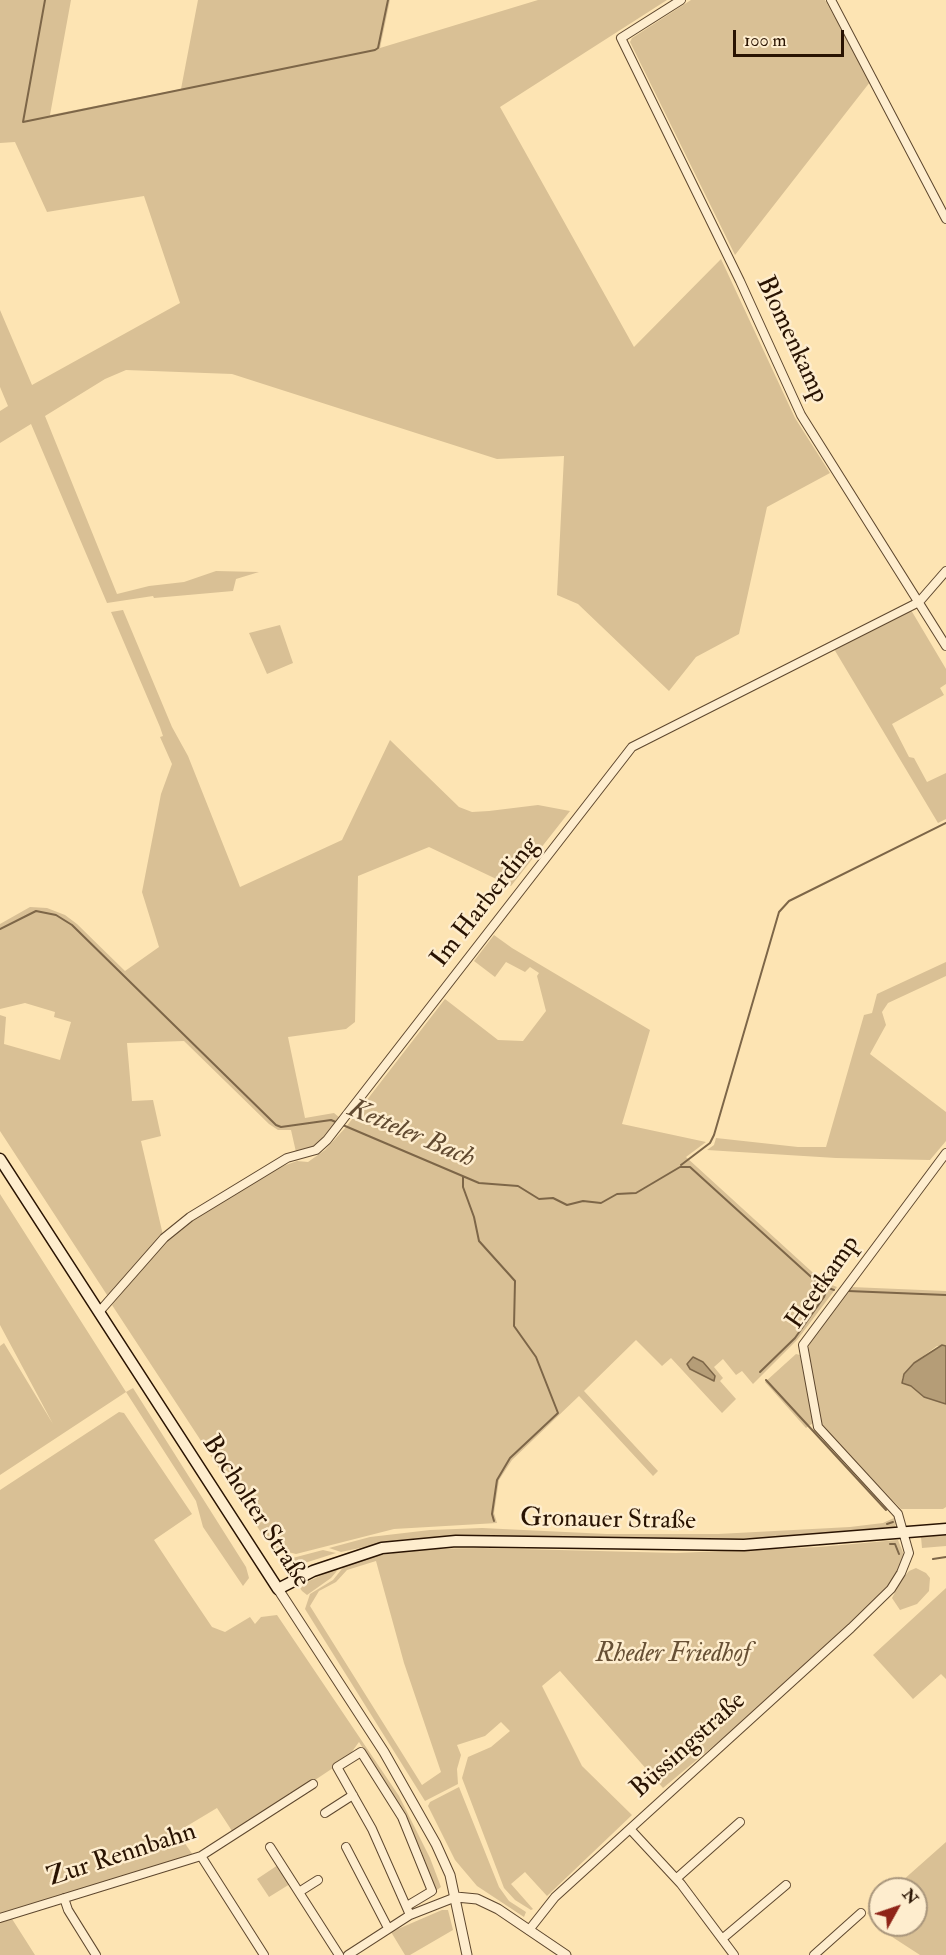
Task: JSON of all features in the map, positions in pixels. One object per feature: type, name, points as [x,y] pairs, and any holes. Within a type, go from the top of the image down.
[{"type":"main road","name":"Bocholter Straße","points":[[0,1159],[278,1589]]},
{"type":"main road","name":"Gronauer Straße","points":[[278,1589],[313,1571],[382,1548],[456,1542],[744,1545],[946,1529]]},
{"type":"street","name":"Blomenkamp","points":[[681,0],[621,38],[741,281],[801,415],[946,646]]},
{"type":"street","points":[[831,0],[946,219]]},
{"type":"street","name":"Im Harberding","points":[[99,1312],[164,1238],[190,1217],[288,1158],[316,1150],[337,1128],[633,747],[919,602],[946,571]]},
{"type":"street","name":"Heetkamp","points":[[905,1534],[898,1514],[818,1428],[802,1345],[946,1153]]},
{"type":"street","name":"Büssingstraße","points":[[529,1930],[555,1897],[888,1593],[901,1573],[909,1553],[905,1534]]},
{"type":"street","name":"Bocholter Straße","points":[[278,1589],[402,1783],[436,1844],[450,1875],[467,1955]]},
{"type":"street","points":[[407,1906],[432,1891],[402,1817],[362,1752],[337,1767],[389,1863],[410,1916]]},
{"type":"street","name":"Zur Rennbahn","points":[[0,1918],[201,1856],[313,1784]]},
{"type":"street","points":[[325,1813],[353,1795]]},
{"type":"street","points":[[677,1878],[740,1822]]},
{"type":"street","points":[[630,1829],[677,1878],[734,1955]]},
{"type":"street","points":[[270,1847],[339,1955]]},
{"type":"street","points":[[345,1847],[388,1928]]},
{"type":"street","points":[[201,1856],[264,1955]]},
{"type":"street","points":[[299,1892],[318,1880]]},
{"type":"street","points":[[722,1939],[786,1885]]},
{"type":"street","points":[[348,1955],[410,1916],[442,1900],[456,1897],[483,1902],[566,1955]]},
{"type":"street","points":[[64,1898],[68,1910],[96,1955]]},
{"type":"street","points":[[814,1955],[861,1913]]},
{"type":"green space","points":[[0,0],[71,0],[50,115],[181,89],[198,0],[390,0],[380,48],[538,0],[667,0],[500,107],[634,347],[721,259],[795,418],[830,473],[767,507],[739,634],[696,657],[669,691],[578,604],[557,595],[564,456],[497,459],[232,374],[126,370],[105,379],[45,416],[117,594],[149,586],[184,582],[216,571],[259,572],[236,579],[233,591],[154,598],[153,596],[107,603],[31,424],[0,443],[0,411],[8,406],[0,387],[0,310],[32,385],[180,303],[144,196],[47,212],[15,142],[0,143]]},
{"type":"green space","points":[[691,0],[825,0],[870,82],[735,255],[630,42],[632,38]]},
{"type":"green space","points":[[123,610],[172,727],[188,756],[240,887],[342,840],[390,740],[459,807],[472,812],[538,805],[570,811],[511,886],[429,847],[358,876],[355,1022],[346,1029],[288,1037],[305,1118],[334,1113],[340,1118],[314,1147],[296,1152],[291,1130],[278,1130],[269,1124],[184,1041],[127,1043],[132,1101],[153,1100],[161,1136],[141,1141],[163,1235],[109,1298],[0,1131],[0,1015],[6,1017],[4,1044],[60,1060],[71,1022],[54,1017],[55,1012],[25,1003],[0,1009],[0,924],[30,907],[47,908],[65,915],[77,924],[125,971],[159,947],[142,892],[161,794],[172,764],[160,737],[163,736],[160,727],[111,612]]},
{"type":"green space","points":[[911,610],[946,669],[946,684],[940,688],[944,695],[892,724],[909,757],[914,758],[927,782],[946,773],[946,819],[938,823],[834,649]]},
{"type":"green space","points":[[280,625],[293,663],[267,674],[249,633]]},
{"type":"green space","points":[[494,935],[650,1030],[622,1124],[706,1142],[686,1157],[822,1281],[837,1287],[797,1340],[753,1384],[742,1371],[736,1375],[723,1359],[714,1367],[723,1378],[720,1381],[736,1399],[722,1413],[671,1358],[662,1366],[636,1340],[584,1391],[658,1471],[653,1476],[579,1396],[512,1460],[499,1480],[494,1513],[497,1523],[394,1529],[296,1554],[276,1549],[264,1537],[112,1305],[165,1242],[185,1224],[272,1170],[297,1161],[308,1162],[325,1150],[346,1127],[445,999],[498,1040],[523,1041],[546,1011],[537,976],[539,973],[530,967],[525,972],[506,962],[495,977],[474,961]]},
{"type":"green space","points":[[946,962],[946,976],[888,1003],[882,1012],[886,1025],[870,1054],[946,1112],[946,1141],[930,1160],[836,1158],[707,1150],[714,1145],[716,1138],[798,1147],[826,1147],[864,1015],[872,1013],[877,994]]},
{"type":"green space","points":[[0,1194],[126,1392],[0,1475],[0,1346],[4,1343],[53,1424],[0,1325]]},
{"type":"green space","points":[[851,1287],[946,1291],[946,1346],[937,1346],[914,1363],[902,1378],[902,1383],[911,1386],[924,1397],[946,1404],[946,1507],[943,1509],[901,1509],[822,1426],[808,1350],[810,1342]]},
{"type":"green space","points":[[796,1354],[800,1355],[813,1423],[806,1428],[765,1382]]},
{"type":"green space","points":[[133,1388],[246,1567],[249,1578],[243,1586],[203,1527],[196,1501],[126,1392]]},
{"type":"green space","points":[[119,1412],[124,1413],[192,1514],[154,1540],[212,1627],[225,1632],[250,1617],[255,1624],[261,1617],[277,1615],[399,1796],[430,1858],[441,1887],[434,1892],[421,1850],[397,1802],[359,1742],[348,1757],[334,1764],[333,1768],[234,1834],[217,1808],[177,1832],[193,1855],[7,1911],[35,1955],[0,1955],[0,1490]]},
{"type":"green space","points":[[894,1518],[897,1521],[895,1527],[767,1538],[694,1540],[458,1536],[398,1540],[341,1552],[329,1548],[370,1537],[430,1530],[482,1528],[607,1534],[718,1534],[850,1527],[883,1523]]},
{"type":"green space","points":[[946,1535],[946,1546],[922,1548],[921,1537]]},
{"type":"green space","name":"Rheder Friedhof","points":[[898,1540],[904,1555],[888,1587],[874,1603],[746,1719],[663,1788],[560,1671],[542,1686],[582,1766],[632,1815],[547,1896],[525,1872],[511,1884],[533,1909],[531,1910],[515,1900],[504,1888],[462,1778],[468,1757],[491,1747],[510,1731],[501,1722],[485,1736],[457,1745],[461,1755],[457,1769],[458,1784],[425,1801],[305,1609],[310,1594],[333,1580],[345,1565],[375,1556],[419,1549],[482,1548],[676,1553],[819,1547]],"holes":[[[376,1561],[404,1663],[441,1772],[422,1785],[310,1606],[319,1591],[336,1582],[347,1570]]]},
{"type":"green space","points":[[323,1550],[336,1553],[286,1569],[281,1561]]},
{"type":"green space","points":[[341,1566],[331,1578],[307,1595],[300,1588],[307,1582]]},
{"type":"green space","points":[[916,1568],[930,1578],[929,1591],[917,1604],[900,1610],[892,1598],[902,1579],[909,1571]]},
{"type":"green space","points":[[946,1588],[946,1679],[941,1674],[913,1699],[873,1655]]},
{"type":"green space","points":[[459,1787],[499,1887],[509,1901],[526,1912],[524,1917],[477,1886],[455,1860],[428,1806],[430,1802]]},
{"type":"green space","points":[[946,1842],[946,1955],[920,1955],[892,1937],[928,1937],[928,1877],[907,1877]]},
{"type":"green space","points":[[278,1865],[290,1884],[269,1897],[257,1879]]},
{"type":"green space","points":[[442,1910],[448,1910],[453,1930],[410,1955],[405,1955],[391,1932]]},
{"type":"shaded area","points":[[942,1345],[946,1346],[946,1404],[924,1397],[911,1386],[902,1383],[904,1374],[914,1363]]},
{"type":"shaded area","points":[[693,1357],[703,1362],[715,1376],[714,1381],[690,1369],[687,1364]]},
{"type":"waterway","points":[[45,0],[23,122],[375,50],[378,48],[388,0]]},
{"type":"waterway","points":[[681,1165],[710,1143],[714,1135],[779,912],[789,901],[946,823]]},
{"type":"waterway","name":"Ketteler Bach","points":[[0,929],[36,911],[56,915],[72,925],[276,1125],[281,1127],[331,1120],[479,1183],[518,1186],[539,1199],[553,1198],[567,1205],[583,1201],[601,1203],[617,1194],[636,1193],[680,1167],[690,1167],[820,1285],[834,1290]]},
{"type":"waterway","points":[[463,1177],[463,1187],[474,1217],[479,1241],[515,1281],[514,1326],[536,1357],[558,1413],[510,1458],[497,1480],[492,1514],[494,1521]]},
{"type":"waterway","points":[[760,1372],[795,1338],[824,1297],[827,1289]]},
{"type":"waterway","name":"Ketteler Bach","points":[[848,1291],[946,1295]]},
{"type":"waterway","points":[[766,1380],[886,1510]]},
{"type":"waterway","points":[[887,1524],[893,1522]]},
{"type":"waterway","points":[[890,1544],[895,1544],[899,1554]]},
{"type":"waterway","points":[[933,1559],[946,1557]]}]
